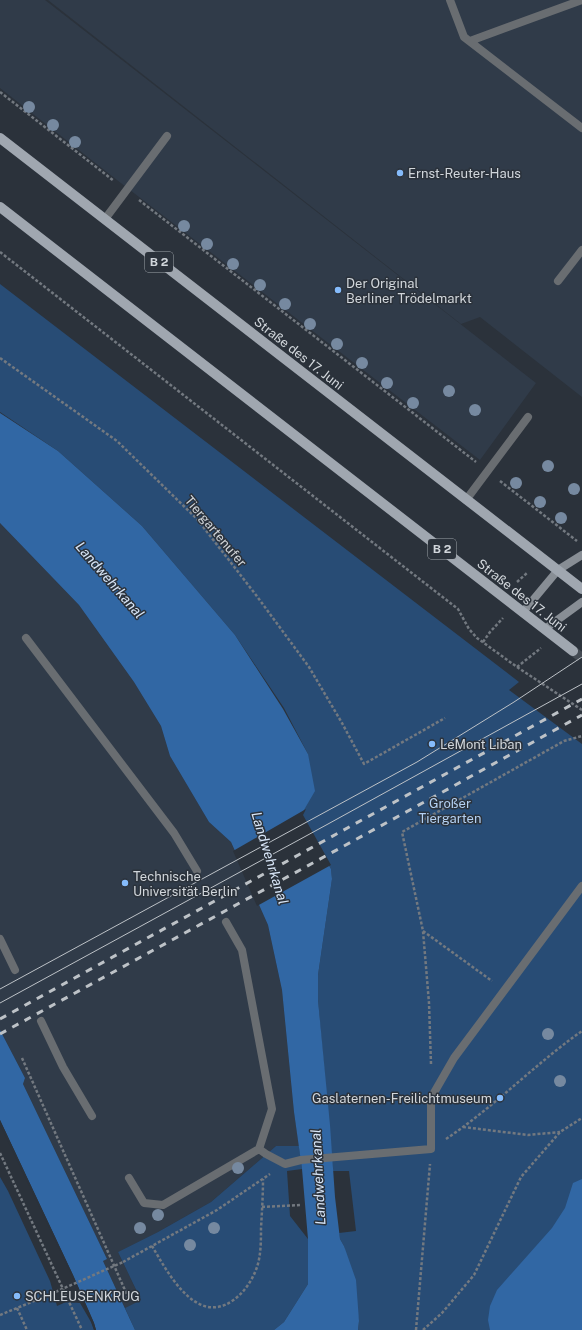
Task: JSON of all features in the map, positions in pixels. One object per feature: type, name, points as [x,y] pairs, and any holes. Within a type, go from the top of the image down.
[{"type":"main road","name":"Straße des 17. Juni","points":[[0,138],[582,589]]},
{"type":"main road","name":"Straße des 17. Juni","points":[[0,207],[573,650]]},
{"type":"street","points":[[523,612],[558,570],[582,555]]},
{"type":"street","points":[[545,629],[582,602]]},
{"type":"lane","points":[[450,0],[464,37],[582,128]]},
{"type":"lane","points":[[470,41],[582,0]]},
{"type":"lane","points":[[105,219],[167,136]]},
{"type":"lane","points":[[558,281],[582,250]]},
{"type":"lane","points":[[466,500],[528,417]]},
{"type":"lane","points":[[26,638],[174,833],[197,871]]},
{"type":"lane","points":[[259,1149],[284,1164],[301,1160],[431,1149],[431,1098],[454,1058],[582,886]]},
{"type":"lane","points":[[129,1178],[144,1202],[163,1205],[259,1149],[272,1109],[242,950],[226,922]]},
{"type":"lane","points":[[0,939],[15,970]]},
{"type":"lane","points":[[41,1021],[63,1067],[92,1116]]},
{"type":"path","points":[[0,92],[579,542]]},
{"type":"path","points":[[0,252],[458,609],[469,629],[477,638],[517,667],[582,710]]},
{"type":"path","name":"Tiergartenufer","points":[[0,358],[117,441],[197,519],[309,667],[364,764],[445,718]]},
{"type":"path","points":[[517,582],[527,573]]},
{"type":"path","points":[[431,1068],[429,1003],[423,931],[402,832],[564,741],[582,736]]},
{"type":"path","points":[[423,931],[504,989]]},
{"type":"path","points":[[416,1330],[431,1149],[463,1127],[582,1031]]},
{"type":"path","points":[[22,1058],[128,1296]]},
{"type":"path","points":[[423,1330],[442,1313],[474,1275],[520,1177],[560,1132],[582,1118]]},
{"type":"path","points":[[463,1127],[528,1135],[560,1132]]},
{"type":"path","points":[[0,1153],[82,1330]]},
{"type":"path","points":[[0,1315],[52,1294],[123,1262],[217,1210],[263,1179],[261,1247],[257,1266],[250,1284],[239,1296],[228,1304],[216,1307],[203,1306],[191,1300],[175,1283],[152,1246]]},
{"type":"path","points":[[262,1207],[300,1205]]},
{"type":"path","points":[[17,1308],[27,1330]]},
{"type":"shaded area","name":"Der Original Berliner Trödelmarkt","points":[[0,0],[45,0],[536,383],[480,460],[0,88]]},
{"type":"shaded area","points":[[48,0],[582,0],[582,397],[480,317],[461,324]]},
{"type":"shaded area","name":"Technische Universität Berlin","points":[[0,523],[79,605],[134,682],[161,726],[170,756],[209,822],[231,842],[268,925],[282,990],[294,1112],[299,1146],[276,1146],[211,1202],[158,1232],[118,1252],[141,1300],[125,1308],[103,1261],[107,1259],[23,1084],[25,1078],[0,1030]]},
{"type":"green space","name":"Großer Tiergarten","points":[[0,284],[519,682],[509,690],[582,744],[582,1330],[358,1330],[359,1321],[344,1246],[340,1239],[339,1233],[356,1231],[349,1171],[333,1171],[318,1000],[318,975],[332,879],[331,869],[301,815],[308,754],[284,708],[235,635],[142,526],[58,451],[0,412]]},
{"type":"green space","points":[[276,1146],[299,1146],[302,1169],[287,1171],[290,1216],[308,1239],[308,1284],[284,1322],[274,1330],[135,1330],[125,1308],[141,1300],[118,1252],[158,1232],[211,1202]]},
{"type":"green space","points":[[0,1177],[50,1281],[57,1306],[66,1302],[80,1303],[94,1330],[0,1330]]},
{"type":"water","name":"Landwehrkanal","points":[[0,413],[58,451],[142,526],[235,635],[283,709],[308,754],[315,791],[301,815],[331,869],[332,879],[318,975],[318,1000],[340,1239],[356,1280],[359,1321],[358,1330],[274,1330],[284,1322],[308,1284],[308,1239],[302,1169],[294,1112],[282,990],[268,925],[231,842],[209,822],[170,756],[161,726],[134,682],[79,605],[0,523]]},
{"type":"water","points":[[0,1030],[25,1078],[23,1084],[107,1259],[103,1261],[135,1330],[96,1330],[73,1275],[0,1120]]},
{"type":"water","points":[[582,1179],[582,1330],[490,1330],[488,1320],[490,1306],[497,1290],[552,1228],[565,1208],[573,1183]]},
{"type":"pier","points":[[306,809],[303,815],[331,865],[257,906],[233,851]]},
{"type":"pier","points":[[0,1120],[73,1275],[96,1330],[94,1330],[72,1276],[0,1125]]},
{"type":"tunnel","points":[[573,651],[582,658]]},
{"type":"tram line","points":[[0,989],[417,762],[514,702],[582,657]]},
{"type":"tram line","points":[[0,1003],[582,684]]},
{"type":"railway","points":[[0,1019],[582,699]]},
{"type":"railway","points":[[0,1034],[582,715]]},
{"type":"place","name":"Ernst-Reuter-Haus","points":[[400,173]]},
{"type":"place","name":"Der Original Berliner Trödelmarkt","points":[[338,290]]},
{"type":"place","name":"LeMont Liban","points":[[432,744]]},
{"type":"place","name":"Technische Universität Berlin","points":[[125,883]]},
{"type":"place","name":"Gaslaternen-Freilichtmuseum","points":[[500,1098]]},
{"type":"place","name":"SCHLEUSENKRUG","points":[[17,1296]]}]
